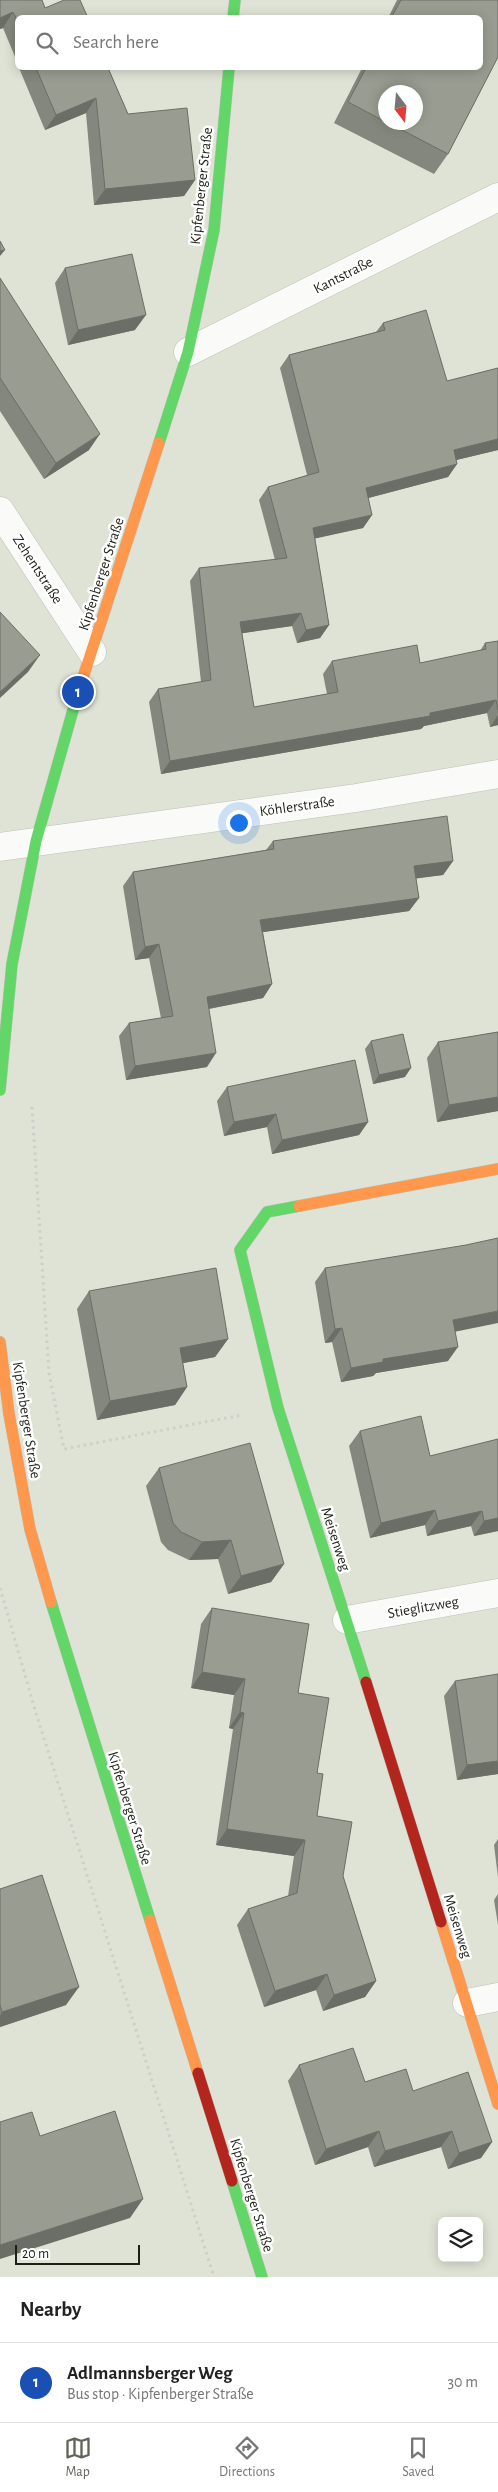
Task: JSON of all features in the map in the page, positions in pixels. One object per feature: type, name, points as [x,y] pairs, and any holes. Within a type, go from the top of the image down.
[{"type":"street","points":[[233,15],[235,0]]},
{"type":"street","name":"Kipfenberger Straße","points":[[0,1090],[12,964],[36,841],[78,692],[188,352],[214,230],[228,70]]},
{"type":"street","name":"Kantstraße","points":[[188,352],[498,198]]},
{"type":"street","name":"Zehentstraße","points":[[0,511],[92,652]]},
{"type":"street","name":"Köhlerstraße","points":[[0,847],[356,798],[498,774]]},
{"type":"street","name":"Meisenweg","points":[[498,1169],[267,1212],[240,1250],[278,1408],[347,1620],[498,2104]]},
{"type":"street","name":"Kipfenberger Straße","points":[[0,1342],[9,1414],[30,1529],[65,1650],[262,2277]]},
{"type":"street","name":"Stieglitzweg","points":[[347,1620],[498,1593]]},
{"type":"street","points":[[467,2003],[498,1997]]},
{"type":"path","points":[[32,1104],[49,1373],[64,1449],[278,1408]]},
{"type":"path","points":[[0,1588],[36,1710],[214,2277]]},
{"type":"building","points":[[0,0],[42,0],[45,8],[64,0],[80,0],[87,15],[15,16],[13,12],[0,18]]},
{"type":"building","points":[[401,0],[498,0],[498,57],[448,154],[402,130],[423,130],[423,85],[378,85],[378,118],[348,102],[365,70],[483,70],[483,15],[393,15]]},
{"type":"building","points":[[37,70],[109,70],[128,114],[187,108],[195,180],[105,189],[96,98],[56,115]]},
{"type":"building","points":[[0,241],[5,250],[0,251]]},
{"type":"building","points":[[132,254],[146,315],[78,330],[65,268]]},
{"type":"building","points":[[0,278],[100,434],[56,463],[0,378]]},
{"type":"building","points":[[426,310],[447,381],[498,368],[498,439],[454,450],[457,464],[366,488],[372,515],[313,528],[329,625],[306,630],[301,613],[240,622],[254,707],[338,692],[332,661],[417,645],[420,663],[486,649],[485,643],[498,641],[498,710],[496,700],[430,713],[430,716],[170,761],[158,689],[211,680],[199,568],[287,558],[268,487],[319,472],[289,355],[385,330],[383,323]]},
{"type":"building","points":[[0,612],[40,655],[0,692]]},
{"type":"building","points":[[447,816],[453,861],[414,866],[419,898],[260,920],[272,984],[207,997],[216,1053],[135,1066],[129,1023],[173,1016],[159,944],[145,947],[133,872],[274,849],[273,841]]},
{"type":"building","points":[[498,1032],[498,1097],[449,1105],[438,1042]]},
{"type":"building","points":[[403,1034],[411,1068],[379,1075],[371,1041]]},
{"type":"building","points":[[355,1060],[368,1122],[282,1140],[276,1114],[234,1122],[227,1087]]},
{"type":"building","points":[[498,1238],[498,1311],[453,1320],[458,1347],[383,1359],[383,1362],[351,1368],[342,1328],[335,1329],[325,1268]]},
{"type":"building","points":[[216,1268],[228,1339],[180,1348],[187,1387],[110,1401],[89,1291]]},
{"type":"building","points":[[421,1416],[430,1456],[498,1439],[498,1518],[484,1521],[482,1511],[438,1521],[435,1510],[381,1523],[360,1431]]},
{"type":"building","points":[[250,1443],[284,1564],[241,1576],[231,1540],[202,1542],[181,1532],[173,1523],[159,1468]]},
{"type":"building","points":[[212,1608],[309,1624],[298,1693],[329,1698],[317,1773],[323,1774],[317,1816],[352,1822],[343,1876],[376,1981],[334,1995],[327,1974],[275,1991],[248,1909],[297,1893],[305,1840],[227,1829],[244,1713],[240,1712],[245,1679],[202,1672]]},
{"type":"building","points":[[498,1674],[498,1761],[467,1765],[455,1681]]},
{"type":"building","points":[[42,1875],[79,1987],[2,2012],[0,2005],[0,1889]]},
{"type":"building","points":[[353,2048],[365,2082],[406,2069],[413,2091],[468,2072],[492,2142],[459,2153],[452,2131],[385,2151],[379,2131],[326,2149],[299,2065]]},
{"type":"building","points":[[115,2111],[143,2199],[0,2245],[0,2122],[32,2112],[40,2136]]},
{"type":"traffic: fast","points":[[233,15],[235,0]]},
{"type":"traffic: fast","points":[[159,443],[188,352],[214,230],[229,70]]},
{"type":"traffic: fast","points":[[0,1090],[12,964],[36,841],[77,696]]},
{"type":"traffic: fast","points":[[299,1206],[267,1212],[240,1250],[278,1408],[366,1682]]},
{"type":"traffic: fast","points":[[51,1602],[150,1920]]},
{"type":"traffic: fast","points":[[232,2181],[262,2277]]},
{"type":"traffic: slow","points":[[77,696],[159,443]]},
{"type":"traffic: slow","points":[[299,1206],[498,1169]]},
{"type":"traffic: slow","points":[[0,1342],[9,1414],[30,1529],[51,1602]]},
{"type":"traffic: slow","points":[[150,1920],[198,2073]]},
{"type":"traffic: slow","points":[[441,1922],[498,2104]]},
{"type":"traffic: jam","points":[[366,1682],[441,1922]]},
{"type":"traffic: jam","points":[[198,2073],[232,2181]]},
{"type":"place","name":"Adlmannsberger Weg","points":[[78,692]]}]
